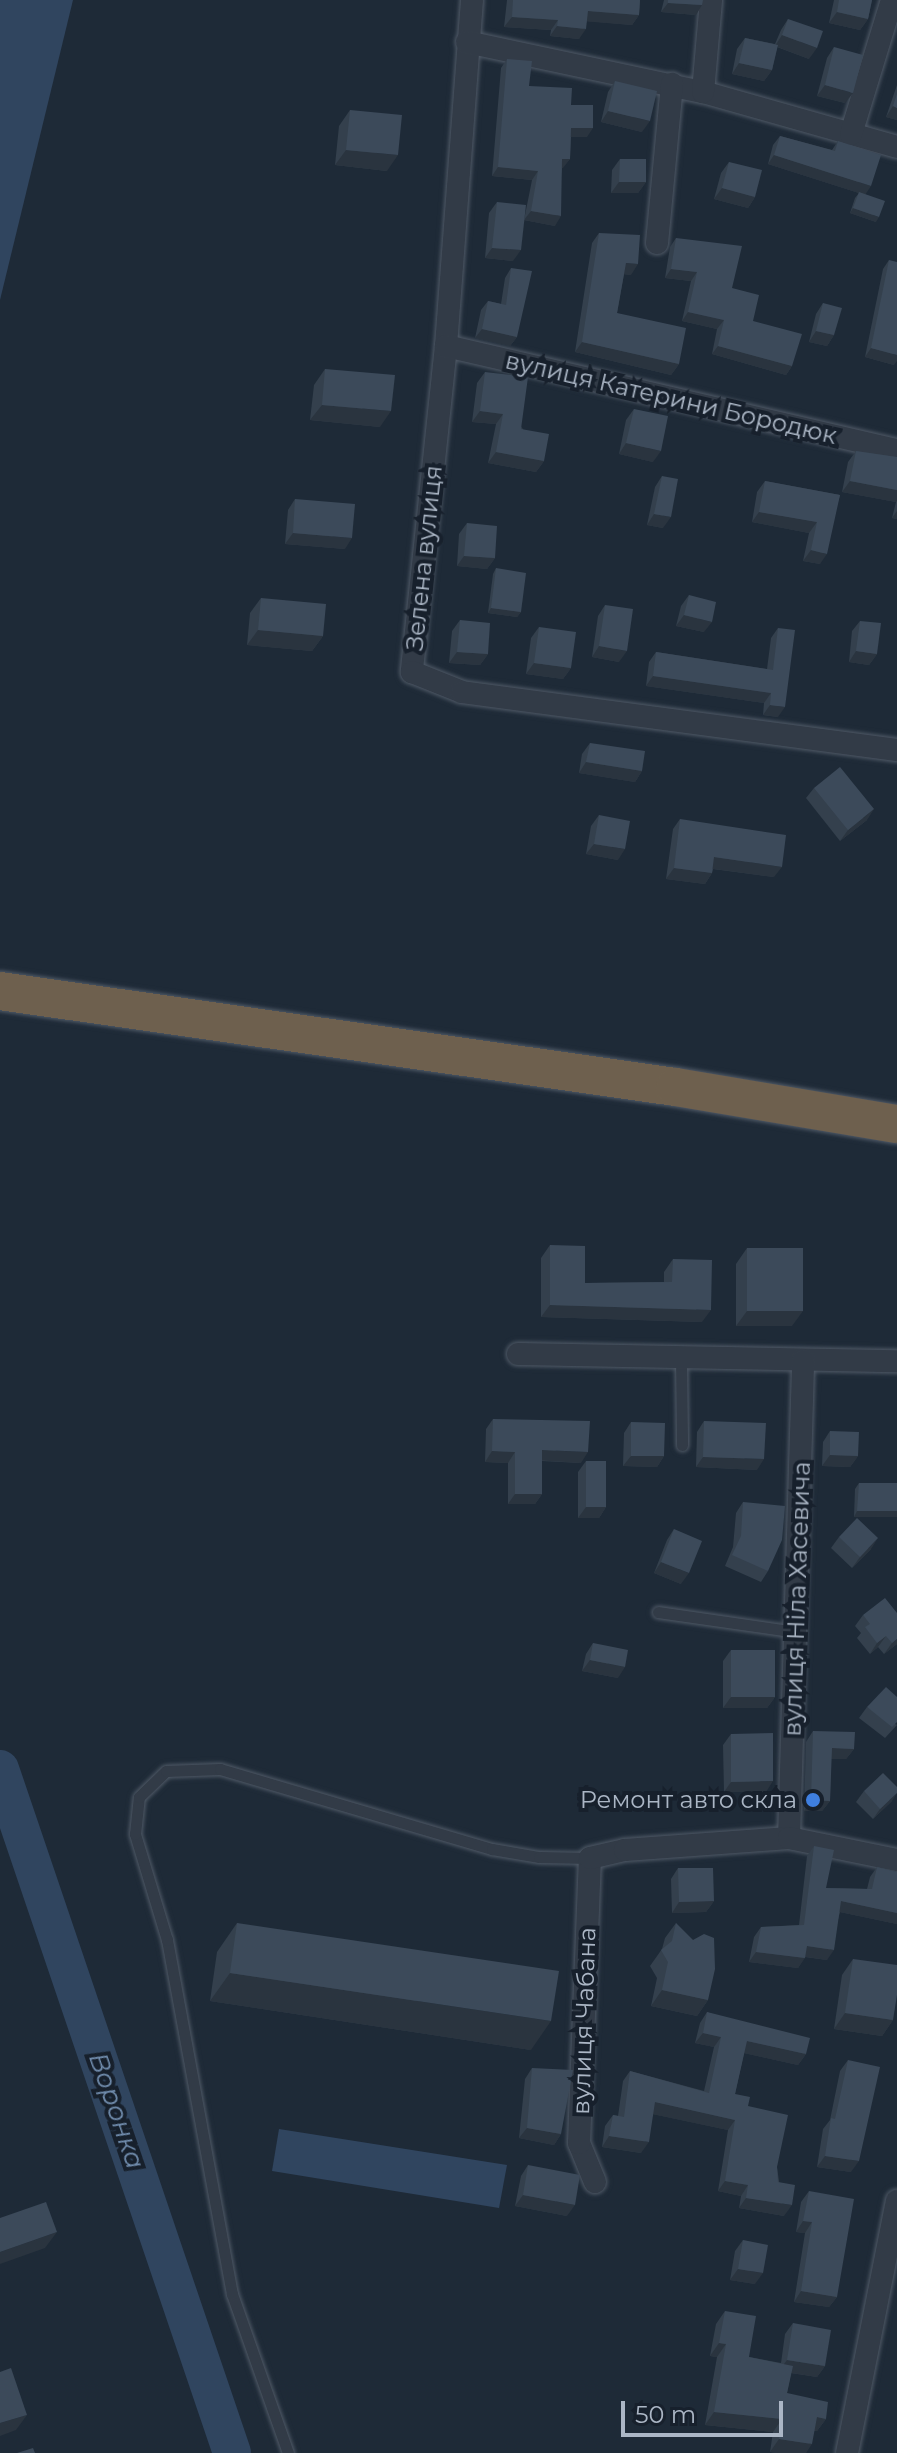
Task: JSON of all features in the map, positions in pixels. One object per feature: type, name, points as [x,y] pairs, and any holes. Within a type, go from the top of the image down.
[{"type":"highway","points":[[0,991],[660,1084],[897,1124]]},
{"type":"street","name":"Зелена вулиця","points":[[472,0],[446,346],[412,672],[462,692],[897,750]]},
{"type":"street","points":[[703,92],[711,0]]},
{"type":"street","points":[[851,134],[892,0]]},
{"type":"street","points":[[467,42],[672,84],[897,147]]},
{"type":"street","points":[[657,243],[672,84]]},
{"type":"street","name":"вулиця Катерини Бородюк","points":[[446,346],[897,450]]},
{"type":"street","points":[[518,1354],[897,1361]]},
{"type":"street","name":"вулиця Ніла Хасевича","points":[[789,1838],[803,1360]]},
{"type":"street","points":[[590,1858],[625,1850],[789,1838],[897,1860]]},
{"type":"street","name":"вулиця Чабана","points":[[590,1858],[579,2143],[595,2182]]},
{"type":"street","points":[[847,2453],[897,2201]]},
{"type":"lane","points":[[681,1358],[682,1445]]},
{"type":"lane","points":[[658,1612],[797,1632]]},
{"type":"lane","points":[[288,2453],[232,2294],[167,1940],[135,1834],[139,1797],[166,1771],[220,1769],[492,1849],[539,1857],[590,1858]]},
{"type":"water","points":[[0,0],[73,0],[0,300]]},
{"type":"water","points":[[279,2129],[507,2165],[499,2208],[272,2171]]},
{"type":"building","points":[[513,0],[640,0],[639,15],[588,11],[586,29],[557,26],[558,20],[512,17]]},
{"type":"building","points":[[668,0],[703,0],[702,5],[668,3]]},
{"type":"building","points":[[839,0],[872,0],[868,19],[837,12]]},
{"type":"building","points":[[788,19],[823,31],[817,48],[782,35]]},
{"type":"building","points":[[745,38],[778,45],[772,70],[739,63]]},
{"type":"building","points":[[834,47],[863,55],[853,93],[825,85]]},
{"type":"building","points":[[507,59],[532,61],[529,86],[572,88],[571,105],[593,105],[593,128],[571,128],[570,159],[562,159],[561,216],[531,211],[538,171],[498,167]]},
{"type":"building","points":[[615,81],[657,91],[650,121],[608,111]]},
{"type":"building","points":[[350,110],[402,115],[398,155],[346,150]]},
{"type":"building","points":[[780,136],[835,151],[838,141],[881,155],[871,186],[774,155]]},
{"type":"building","points":[[620,159],[646,159],[646,182],[619,182]]},
{"type":"building","points":[[729,162],[762,170],[755,197],[722,188]]},
{"type":"building","points":[[859,192],[885,201],[879,217],[853,208]]},
{"type":"building","points":[[497,202],[526,205],[521,250],[492,248]]},
{"type":"building","points":[[599,233],[640,235],[638,264],[626,263],[617,313],[686,328],[679,364],[582,342]]},
{"type":"building","points":[[676,238],[742,246],[732,288],[759,295],[753,321],[802,334],[792,366],[718,346],[724,320],[688,312],[697,272],[671,269]]},
{"type":"building","points":[[889,260],[897,262],[897,355],[871,348]]},
{"type":"building","points":[[511,268],[532,271],[517,337],[482,329],[488,301],[506,305]]},
{"type":"building","points":[[823,303],[842,308],[834,335],[816,331]]},
{"type":"building","points":[[325,369],[395,375],[391,411],[322,405]]},
{"type":"building","points":[[485,372],[528,377],[521,429],[549,434],[544,461],[496,452],[503,414],[480,411]]},
{"type":"building","points":[[634,409],[668,416],[661,451],[626,443]]},
{"type":"building","points":[[856,451],[897,457],[897,490],[850,481]]},
{"type":"building","points":[[662,476],[678,479],[671,517],[654,514]]},
{"type":"building","points":[[765,481],[840,495],[827,554],[811,550],[817,522],[759,512]]},
{"type":"building","points":[[295,499],[355,504],[352,538],[293,533]]},
{"type":"building","points":[[467,523],[497,526],[495,558],[464,556]]},
{"type":"building","points":[[496,568],[526,573],[521,612],[491,608]]},
{"type":"building","points":[[689,595],[716,602],[712,622],[684,615]]},
{"type":"building","points":[[261,598],[326,604],[323,636],[258,630]]},
{"type":"building","points":[[605,605],[633,609],[627,651],[599,646]]},
{"type":"building","points":[[460,620],[490,623],[488,654],[457,652]]},
{"type":"building","points":[[860,621],[881,623],[877,654],[856,651]]},
{"type":"building","points":[[539,627],[576,632],[571,668],[534,663]]},
{"type":"building","points":[[778,628],[795,630],[785,707],[770,705],[771,693],[653,676],[656,652],[773,670]]},
{"type":"building","points":[[590,743],[645,751],[642,771],[586,762]]},
{"type":"building","points":[[840,767],[874,809],[848,830],[814,788]]},
{"type":"building","points":[[599,815],[630,821],[625,849],[594,844]]},
{"type":"building","points":[[680,819],[786,835],[782,867],[714,857],[712,873],[674,868]]},
{"type":"building","points":[[550,1245],[585,1246],[585,1283],[672,1282],[673,1259],[712,1260],[711,1310],[550,1305]]},
{"type":"building","points":[[747,1248],[803,1248],[803,1311],[747,1311]]},
{"type":"building","points":[[493,1419],[590,1421],[588,1452],[542,1450],[542,1494],[515,1494],[515,1452],[492,1451]]},
{"type":"building","points":[[704,1421],[766,1423],[764,1459],[703,1457]]},
{"type":"building","points":[[631,1422],[665,1423],[664,1456],[631,1456]]},
{"type":"building","points":[[830,1431],[859,1432],[858,1456],[830,1455]]},
{"type":"building","points":[[586,1461],[606,1461],[606,1507],[586,1507]]},
{"type":"building","points":[[859,1483],[897,1483],[897,1511],[857,1511]]},
{"type":"building","points":[[743,1502],[785,1506],[782,1540],[768,1571],[732,1555],[741,1536]]},
{"type":"building","points":[[857,1518],[878,1538],[860,1557],[839,1537]]},
{"type":"building","points":[[674,1529],[702,1541],[689,1573],[661,1562]]},
{"type":"building","points":[[885,1598],[897,1613],[897,1639],[892,1643],[886,1636],[877,1643],[865,1627],[870,1624],[863,1615]]},
{"type":"building","points":[[593,1643],[628,1650],[625,1667],[590,1660]]},
{"type":"building","points":[[731,1650],[775,1650],[775,1697],[731,1697]]},
{"type":"building","points":[[886,1687],[897,1697],[897,1722],[892,1727],[867,1707]]},
{"type":"building","points":[[813,1731],[855,1732],[854,1749],[832,1748],[830,1801],[811,1800]]},
{"type":"building","points":[[773,1733],[773,1781],[731,1782],[731,1734]]},
{"type":"building","points":[[883,1773],[897,1787],[897,1793],[880,1809],[864,1791]]},
{"type":"building","points":[[814,1846],[834,1850],[826,1888],[872,1889],[877,1867],[897,1872],[897,1913],[841,1901],[834,1950],[807,1946],[805,1958],[756,1952],[761,1927],[804,1925]]},
{"type":"building","points":[[678,1868],[713,1868],[714,1901],[679,1902]]},
{"type":"building","points":[[237,1923],[559,1971],[551,2021],[230,1973]]},
{"type":"building","points":[[676,1923],[693,1940],[704,1934],[714,1938],[715,1969],[708,2000],[662,1990],[668,1962],[661,1950],[672,1941]]},
{"type":"building","points":[[853,1959],[897,1965],[893,2020],[845,2013]]},
{"type":"building","points":[[707,2012],[810,2038],[806,2054],[747,2041],[735,2094],[750,2097],[748,2106],[788,2115],[777,2167],[778,2182],[795,2185],[792,2205],[746,2198],[748,2185],[725,2181],[735,2120],[655,2102],[649,2142],[609,2136],[613,2115],[624,2117],[630,2071],[709,2093],[721,2037],[703,2033]]},
{"type":"building","points":[[848,2060],[880,2067],[859,2161],[825,2156],[831,2118],[835,2119]]},
{"type":"building","points":[[532,2068],[573,2070],[561,2134],[527,2128]]},
{"type":"building","points":[[528,2165],[580,2175],[575,2205],[523,2195]]},
{"type":"building","points":[[809,2191],[854,2199],[837,2297],[801,2291],[812,2222],[803,2221]]},
{"type":"building","points":[[46,2202],[57,2232],[0,2252],[0,2218]]},
{"type":"building","points":[[743,2240],[768,2245],[763,2273],[738,2269]]},
{"type":"building","points":[[725,2311],[756,2316],[749,2357],[793,2366],[787,2393],[828,2402],[826,2419],[817,2417],[812,2444],[779,2439],[782,2419],[714,2412],[726,2344],[719,2343]]},
{"type":"building","points":[[793,2323],[831,2330],[825,2366],[787,2360]]},
{"type":"building","points":[[11,2368],[27,2415],[0,2423],[0,2372]]},
{"type":"building","points":[[33,2448],[35,2453],[17,2453]]},
{"type":"waterway","name":"Воронка","points":[[0,1769],[232,2453]]},
{"type":"place","name":"Ремонт авто скла","points":[[813,1800]]}]
